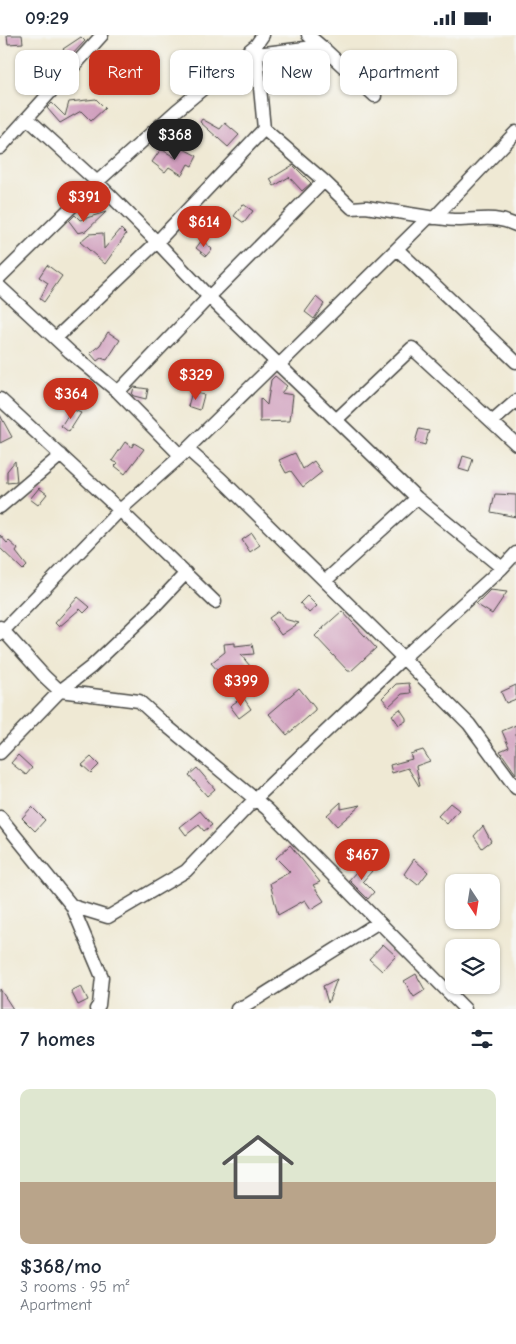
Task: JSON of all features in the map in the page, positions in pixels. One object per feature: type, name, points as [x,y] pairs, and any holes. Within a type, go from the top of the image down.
[{"type":"street","points":[[0,148],[102,35]]},
{"type":"street","points":[[308,35],[376,96]]},
{"type":"street","points":[[0,277],[97,183],[176,111],[259,45],[321,46]]},
{"type":"street","points":[[259,45],[264,129],[352,208],[366,207],[456,220],[482,217],[504,220],[516,225]]},
{"type":"street","points":[[27,119],[97,183],[209,297],[416,498],[502,568]]},
{"type":"street","points":[[56,338],[157,242],[264,129]]},
{"type":"street","points":[[466,1009],[267,809],[139,701],[60,691],[1,631],[120,510],[184,453],[397,249],[432,218],[516,132]]},
{"type":"street","points":[[118,392],[324,181]]},
{"type":"street","points":[[397,249],[516,362]]},
{"type":"street","points":[[0,287],[184,453],[221,479],[469,724],[516,788]]},
{"type":"street","points":[[336,420],[412,348],[516,444]]},
{"type":"street","points":[[0,399],[120,510],[215,602]]},
{"type":"street","points":[[492,422],[516,401]]},
{"type":"street","points":[[0,507],[61,455]]},
{"type":"street","points":[[325,581],[416,498]]},
{"type":"street","points":[[72,906],[108,917],[186,871],[255,799],[516,553]]},
{"type":"street","points":[[0,753],[60,691],[92,667],[186,573]]},
{"type":"street","points":[[0,817],[72,906],[102,977],[99,1005],[96,1009]]},
{"type":"street","points":[[237,1009],[244,1007],[379,922]]},
{"type":"building","points":[[7,35],[22,35],[23,43],[8,44]]},
{"type":"building","points":[[81,37],[85,41],[77,50],[63,49]]},
{"type":"building","points":[[96,99],[105,108],[91,121],[81,111],[60,123],[47,108],[52,103],[65,116],[69,102]]},
{"type":"building","points":[[202,119],[220,129],[225,123],[239,135],[228,147],[200,122]]},
{"type":"building","points":[[182,148],[197,156],[192,166],[188,164],[182,175],[169,167],[165,172],[152,162],[161,149],[176,158]]},
{"type":"building","points":[[293,165],[311,183],[302,191],[289,177],[274,186],[270,179]]},
{"type":"building","points":[[243,204],[253,211],[244,223],[234,216]]},
{"type":"building","points":[[106,212],[86,231],[78,233],[69,221],[75,215],[80,220]]},
{"type":"building","points":[[121,229],[126,234],[105,264],[80,242],[89,234],[103,233],[104,249]]},
{"type":"building","points":[[202,240],[212,249],[206,256],[196,248]]},
{"type":"building","points":[[47,265],[62,276],[44,302],[40,299],[48,283],[39,277]]},
{"type":"building","points":[[316,297],[324,304],[314,319],[305,312]]},
{"type":"building","points":[[108,332],[120,340],[107,360],[101,358],[97,361],[90,353],[100,345]]},
{"type":"building","points":[[275,376],[287,386],[281,393],[293,395],[290,421],[260,422],[260,398],[267,405],[271,380]]},
{"type":"building","points":[[134,387],[148,389],[146,399],[132,395]]},
{"type":"building","points":[[192,392],[204,395],[200,410],[188,406]]},
{"type":"building","points":[[72,409],[81,413],[69,432],[61,426]]},
{"type":"building","points":[[0,415],[12,437],[0,443]]},
{"type":"building","points":[[419,429],[429,431],[425,445],[415,442]]},
{"type":"building","points":[[125,442],[132,447],[134,443],[144,449],[125,474],[115,466],[118,463],[112,461]]},
{"type":"building","points":[[295,453],[303,469],[314,461],[322,472],[303,487],[291,471],[286,473],[279,460]]},
{"type":"building","points":[[463,456],[473,459],[469,472],[459,469]]},
{"type":"building","points":[[15,461],[17,482],[7,483],[7,471]]},
{"type":"building","points":[[39,488],[47,494],[38,505],[30,499]]},
{"type":"building","points":[[495,494],[516,495],[516,517],[491,512]]},
{"type":"building","points":[[252,533],[260,545],[250,552],[242,540]]},
{"type":"building","points":[[0,535],[7,543],[9,541],[18,549],[16,552],[27,566],[23,570],[0,548]]},
{"type":"building","points":[[490,590],[507,592],[492,614],[476,604]]},
{"type":"building","points":[[307,596],[317,606],[309,613],[300,603]]},
{"type":"building","points":[[78,597],[90,607],[84,613],[80,609],[59,627],[55,623]]},
{"type":"building","points":[[279,611],[284,619],[299,623],[281,635],[269,618]]},
{"type":"building","points":[[342,611],[376,648],[351,671],[348,671],[315,636]]},
{"type":"building","points":[[235,643],[235,646],[252,644],[254,654],[241,655],[250,666],[238,675],[241,678],[231,686],[211,663],[225,652],[224,644]]},
{"type":"building","points":[[409,683],[411,693],[402,694],[389,706],[382,698],[396,684]]},
{"type":"building","points":[[516,685],[516,699],[506,703],[501,692]]},
{"type":"building","points":[[299,688],[315,708],[315,711],[287,735],[269,714]]},
{"type":"building","points":[[243,697],[251,709],[239,718],[230,706]]},
{"type":"building","points":[[400,709],[406,721],[399,725],[392,715]]},
{"type":"building","points":[[516,725],[516,774],[500,751],[509,747],[502,731]]},
{"type":"building","points":[[423,750],[430,761],[416,766],[420,786],[408,768],[392,773],[390,765],[412,759],[410,754]]},
{"type":"building","points":[[18,755],[32,768],[26,775],[11,763]]},
{"type":"building","points":[[91,757],[99,765],[91,773],[82,765]]},
{"type":"building","points":[[197,768],[215,789],[207,796],[189,775]]},
{"type":"building","points":[[341,802],[341,809],[361,805],[337,826],[327,815]]},
{"type":"building","points":[[450,803],[459,810],[447,824],[438,816]]},
{"type":"building","points":[[32,807],[45,820],[35,831],[22,818]]},
{"type":"building","points":[[200,811],[212,825],[204,831],[199,825],[186,835],[180,827]]},
{"type":"building","points":[[483,826],[491,841],[482,848],[474,836]]},
{"type":"building","points":[[290,845],[320,882],[313,885],[324,901],[311,909],[305,900],[278,915],[270,883],[290,872],[276,858]]},
{"type":"building","points":[[414,859],[428,872],[418,885],[404,874]]},
{"type":"building","points":[[363,864],[372,871],[363,881],[374,892],[368,899],[349,880]]},
{"type":"building","points":[[383,944],[396,956],[382,971],[369,959]]},
{"type":"building","points":[[416,974],[425,990],[414,997],[404,981]]},
{"type":"building","points":[[337,979],[328,1003],[323,986]]},
{"type":"building","points":[[81,986],[88,1000],[78,1005],[71,991]]},
{"type":"building","points":[[0,989],[13,1009],[0,1009]]}]
